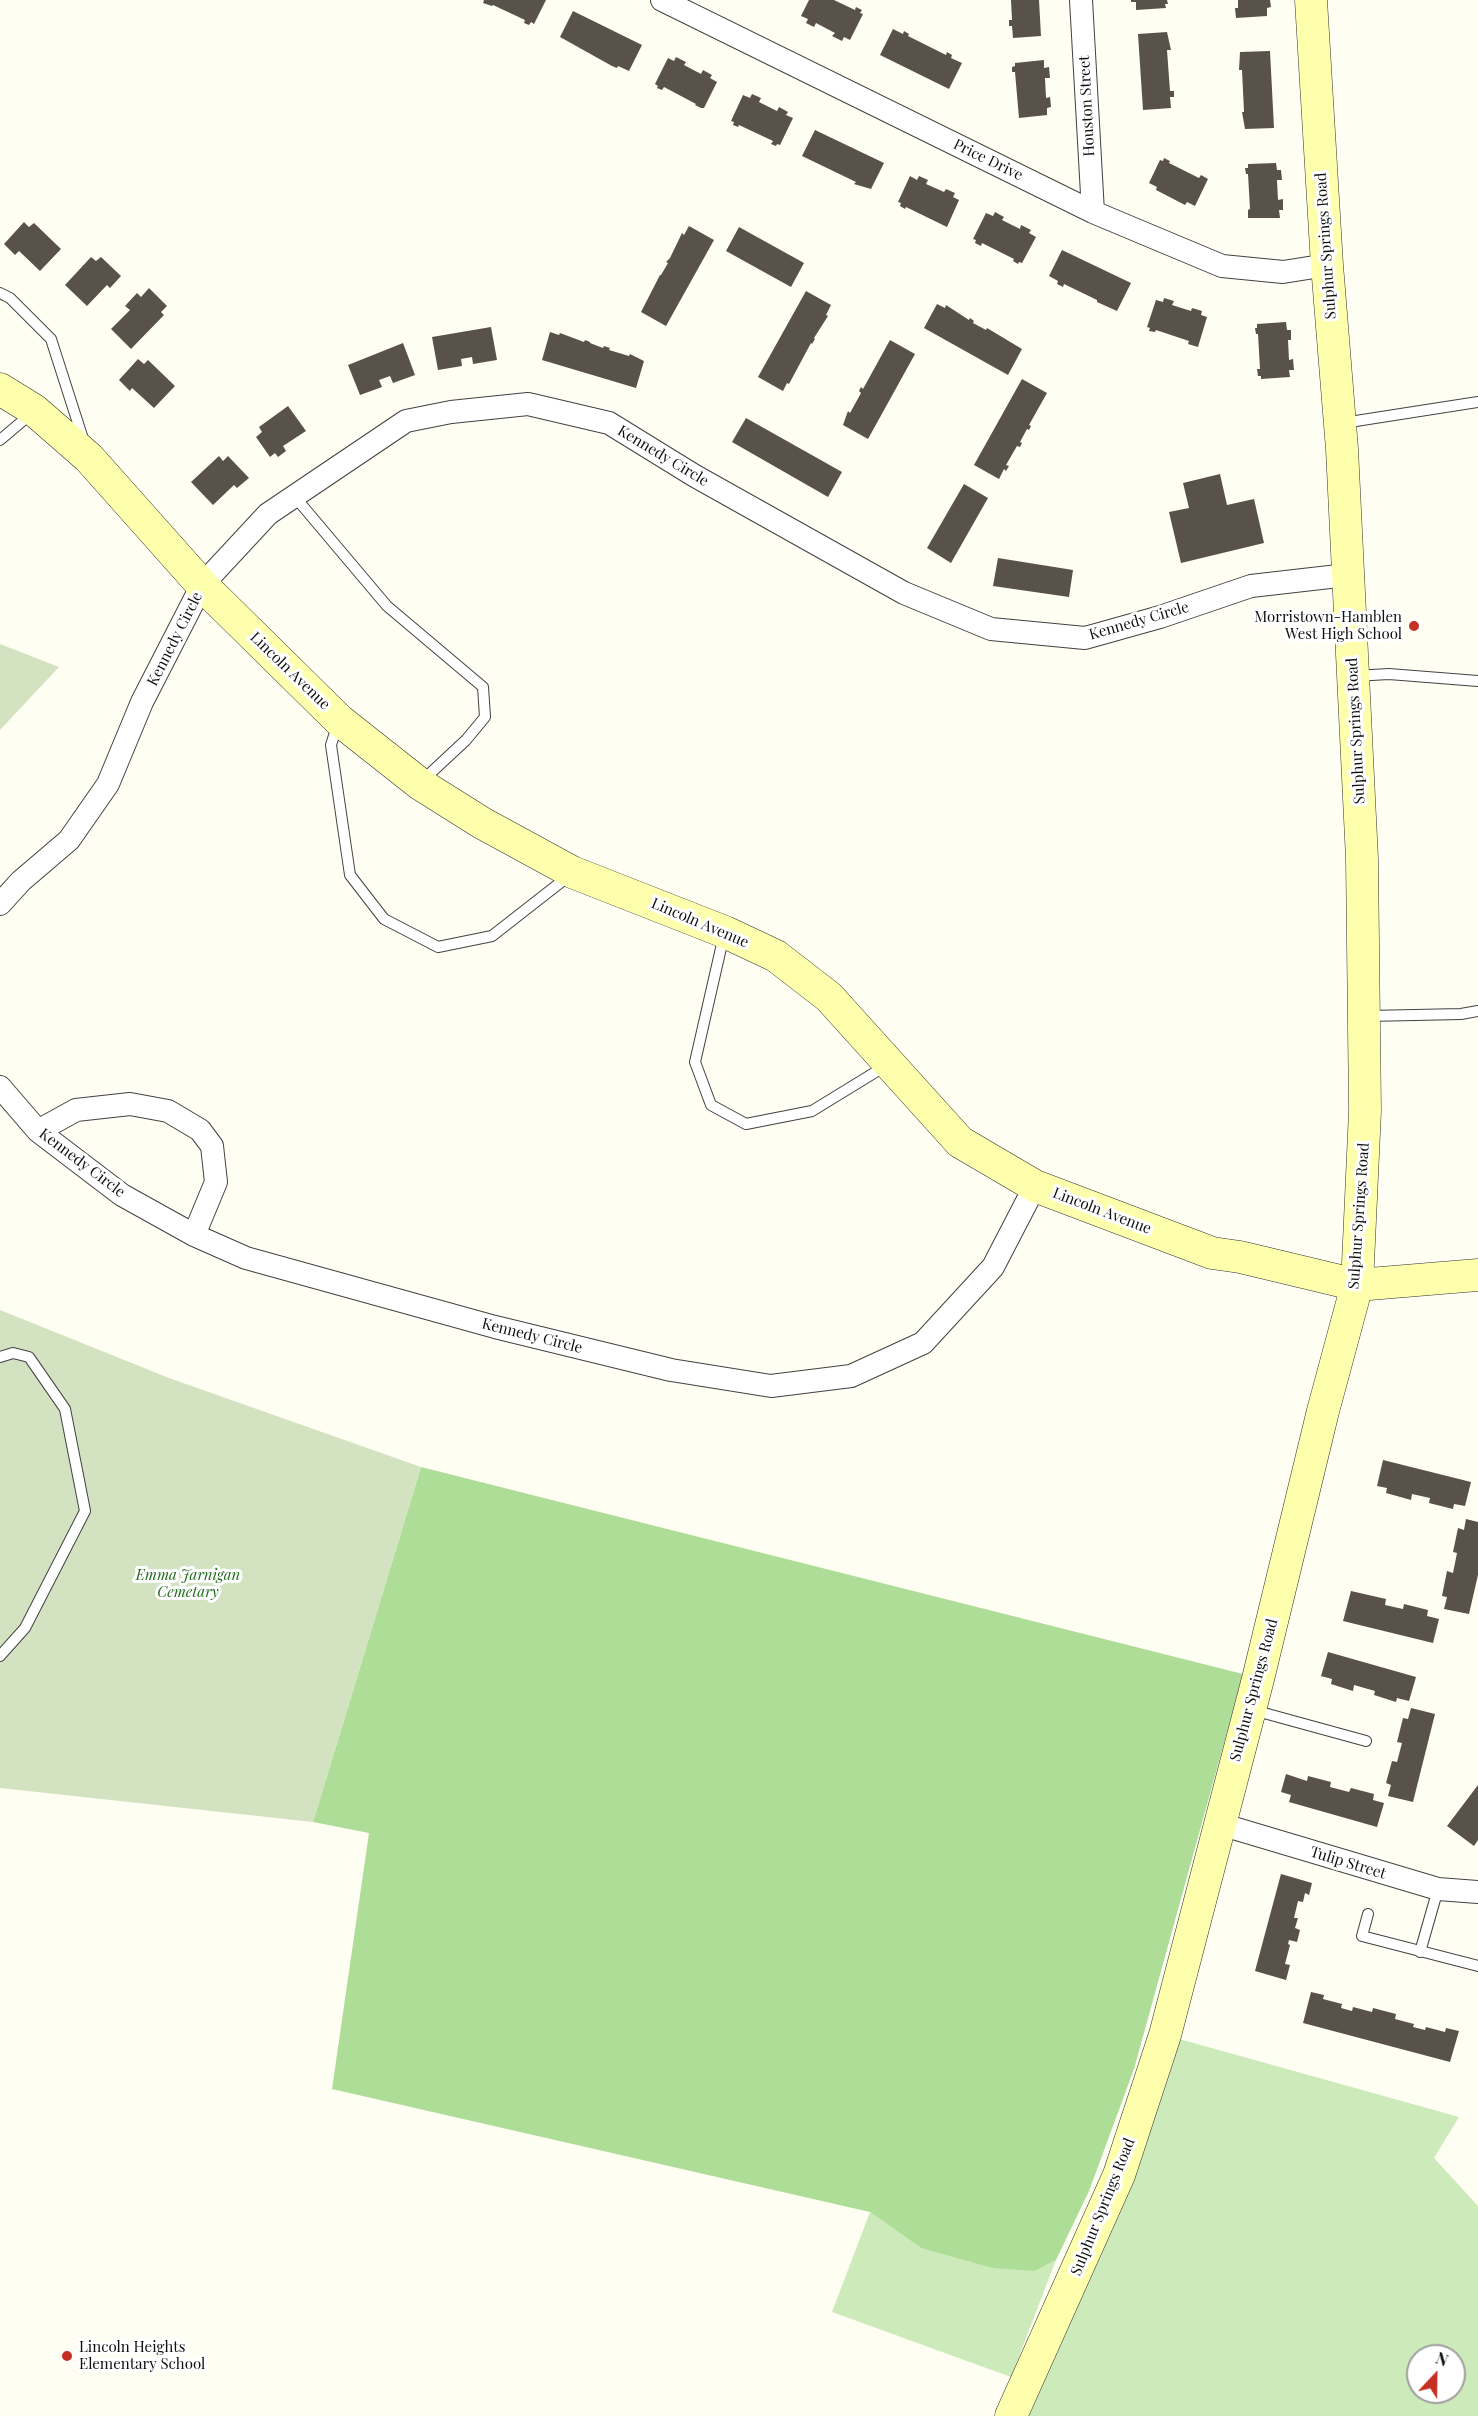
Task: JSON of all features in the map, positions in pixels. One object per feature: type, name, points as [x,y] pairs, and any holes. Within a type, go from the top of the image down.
[{"type":"street","name":"Price Drive","points":[[662,0],[1093,212],[1222,266],[1282,272],[1327,265]]},
{"type":"street","name":"Houston Street","points":[[1081,0],[1093,212]]},
{"type":"street","name":"Sulphur Springs Road","points":[[1011,2416],[1119,2175],[1177,1996],[1357,1285],[1365,1111],[1362,859],[1340,423],[1327,265],[1311,0]]},
{"type":"street","name":"Lincoln Avenue","points":[[0,389],[34,410],[89,458],[202,585],[339,720],[420,784],[482,823],[572,872],[725,932],[776,956],[829,997],[960,1142],[1035,1186],[1212,1253],[1240,1257],[1357,1285],[1478,1275]]},
{"type":"street","name":"Kennedy Circle","points":[[0,904],[21,881],[69,840],[108,784],[142,702],[202,585],[268,514],[406,421],[451,412],[528,405],[609,423],[695,476],[904,593],[991,629],[1085,638],[1160,617],[1251,586],[1347,575]]},
{"type":"street","name":"Kennedy Circle","points":[[0,1087],[38,1131],[56,1147],[122,1194],[194,1235],[246,1258],[495,1327],[671,1370],[771,1386],[851,1376],[923,1344],[993,1267],[1035,1186]]},
{"type":"street","points":[[38,1131],[76,1110],[130,1104],[168,1111],[200,1130],[212,1146],[216,1182],[194,1235]]},
{"type":"street","name":"Tulip Street","points":[[1220,1824],[1438,1889],[1478,1892]]},
{"type":"lane","points":[[0,293],[10,298],[51,339],[89,458]]},
{"type":"lane","points":[[1340,423],[1478,402]]},
{"type":"lane","points":[[0,440],[34,410]]},
{"type":"lane","points":[[295,497],[387,606],[483,687],[485,717],[466,740],[420,784]]},
{"type":"lane","points":[[1354,676],[1389,674],[1478,681]]},
{"type":"lane","points":[[339,720],[331,745],[350,875],[384,919],[438,947],[492,936],[572,872]]},
{"type":"lane","points":[[725,932],[695,1062],[711,1105],[746,1124],[812,1111],[888,1064]]},
{"type":"lane","points":[[1365,1016],[1461,1014],[1478,1011]]},
{"type":"lane","points":[[0,1357],[13,1353],[29,1357],[65,1409],[86,1511],[25,1628],[0,1656]]},
{"type":"lane","points":[[1250,1709],[1366,1741]]},
{"type":"lane","points":[[1420,1952],[1438,1889]]},
{"type":"lane","points":[[1368,1914],[1362,1936],[1478,1966]]},
{"type":"green space","points":[[0,644],[59,667],[0,730]]},
{"type":"green space","name":"Emma Jarnigan Cemetary","points":[[0,1310],[169,1378],[421,1467],[313,1822],[0,1788]]},
{"type":"green space","points":[[421,1467],[1243,1674],[1134,2069],[1089,2191],[1056,2260],[1035,2271],[993,2268],[921,2248],[870,2212],[332,2089],[369,1833],[313,1822]]},
{"type":"green space","points":[[1165,2035],[1459,2117],[1434,2158],[1478,2206],[1478,2416],[1011,2416]]},
{"type":"green space","points":[[870,2212],[921,2248],[1035,2271],[1056,2260],[1011,2377],[832,2312]]},
{"type":"building","points":[[484,0],[546,0],[534,24],[531,22],[529,25],[524,23],[525,20],[493,5],[483,3]]},
{"type":"building","points":[[809,0],[834,0],[855,10],[856,7],[862,10],[860,13],[863,14],[850,40],[844,37],[842,41],[832,36],[835,33],[816,23],[814,27],[806,23],[808,19],[801,16]]},
{"type":"building","points":[[1011,0],[1039,0],[1041,36],[1013,38],[1012,26],[1009,26],[1009,20],[1012,20]]},
{"type":"building","points":[[1131,0],[1167,0],[1168,4],[1165,4],[1166,8],[1136,10],[1136,2],[1131,2]]},
{"type":"building","points":[[1238,0],[1270,0],[1271,7],[1267,8],[1267,16],[1236,18],[1235,8],[1238,8]]},
{"type":"building","points":[[573,11],[642,45],[629,71],[612,66],[560,37]]},
{"type":"building","points":[[893,29],[903,34],[904,31],[909,34],[908,36],[946,55],[947,52],[952,55],[951,58],[962,63],[949,89],[880,55]]},
{"type":"building","points":[[1167,32],[1171,50],[1167,50],[1170,91],[1174,91],[1174,97],[1170,97],[1171,108],[1143,110],[1138,34]]},
{"type":"building","points":[[1270,51],[1274,128],[1245,129],[1242,112],[1244,112],[1242,70],[1239,70],[1240,52]]},
{"type":"building","points":[[676,57],[686,62],[684,65],[701,74],[703,70],[712,75],[710,78],[717,82],[704,108],[664,87],[662,90],[657,88],[655,84],[668,58],[674,61]]},
{"type":"building","points":[[1044,60],[1044,68],[1049,67],[1050,78],[1045,78],[1046,98],[1050,97],[1051,107],[1047,108],[1047,115],[1019,118],[1015,72],[1012,72],[1012,67],[1015,63]]},
{"type":"building","points":[[752,94],[761,98],[759,102],[777,111],[779,107],[788,112],[786,115],[793,118],[780,145],[771,144],[773,141],[739,125],[738,127],[733,125],[734,122],[731,121],[743,95],[750,98]]},
{"type":"building","points":[[815,130],[884,163],[871,189],[854,184],[856,182],[802,156]]},
{"type":"building","points":[[1164,158],[1170,161],[1169,163],[1199,178],[1201,175],[1208,179],[1195,206],[1187,202],[1185,205],[1156,190],[1157,187],[1149,183],[1160,160],[1163,161]]},
{"type":"building","points":[[1276,163],[1277,170],[1281,170],[1282,180],[1277,180],[1278,200],[1283,199],[1283,210],[1279,210],[1280,218],[1248,218],[1250,209],[1248,174],[1245,168],[1248,168],[1248,164]]},
{"type":"building","points":[[910,176],[917,180],[919,176],[928,180],[926,184],[944,192],[946,189],[955,193],[953,197],[959,200],[947,227],[900,206],[901,203],[898,202]]},
{"type":"building","points":[[995,212],[1004,217],[1002,220],[1020,229],[1021,225],[1031,230],[1029,233],[1036,237],[1022,263],[1018,264],[1013,261],[1014,259],[982,243],[981,246],[975,243],[976,240],[973,239],[986,213],[993,216]]},
{"type":"building","points":[[24,222],[29,227],[34,223],[61,249],[40,271],[19,251],[15,255],[4,244]]},
{"type":"building","points":[[689,226],[714,240],[666,326],[641,312],[682,233],[684,235]]},
{"type":"building","points":[[739,227],[804,263],[791,287],[726,251]]},
{"type":"building","points":[[1062,250],[1131,283],[1117,311],[1064,284],[1063,287],[1057,284],[1058,281],[1049,276]]},
{"type":"building","points":[[91,257],[96,261],[101,257],[121,276],[110,288],[107,285],[87,306],[65,285]]},
{"type":"building","points":[[149,288],[167,306],[161,312],[164,315],[131,349],[111,329],[130,310],[125,306],[137,293],[141,297]]},
{"type":"building","points":[[806,291],[831,305],[826,315],[828,316],[783,391],[758,377]]},
{"type":"building","points":[[1164,298],[1174,301],[1172,305],[1191,311],[1192,308],[1202,311],[1201,315],[1207,317],[1198,347],[1188,344],[1189,341],[1156,330],[1155,332],[1149,331],[1150,328],[1147,327],[1156,300],[1163,302]]},
{"type":"building","points":[[937,304],[945,308],[946,305],[969,320],[970,318],[974,321],[973,323],[986,330],[987,328],[1022,349],[1008,375],[924,328]]},
{"type":"building","points":[[1286,322],[1287,330],[1291,330],[1291,340],[1288,340],[1289,360],[1293,359],[1294,370],[1289,370],[1290,377],[1261,379],[1257,369],[1260,369],[1258,334],[1255,328],[1257,324]]},
{"type":"building","points":[[491,327],[497,360],[473,364],[472,357],[461,359],[462,366],[438,370],[432,337]]},
{"type":"building","points":[[550,332],[559,335],[560,333],[584,342],[585,340],[603,348],[604,346],[610,348],[609,350],[629,356],[630,354],[644,361],[636,388],[542,360]]},
{"type":"building","points":[[890,340],[915,354],[868,439],[843,425],[848,411],[850,413],[861,393],[859,391],[861,387],[863,389]]},
{"type":"building","points":[[403,343],[415,375],[393,383],[390,376],[379,380],[382,387],[360,395],[348,365]]},
{"type":"building","points":[[138,359],[144,364],[148,360],[175,386],[154,408],[132,388],[130,391],[119,380]]},
{"type":"building","points":[[1022,379],[1047,393],[1029,425],[1031,426],[1029,430],[1027,429],[1020,442],[1022,443],[1020,447],[1017,446],[1006,465],[1009,466],[1006,471],[1004,469],[999,479],[974,465]]},
{"type":"building","points":[[288,406],[306,431],[283,446],[286,451],[278,457],[275,453],[270,457],[256,437],[262,432],[259,427]]},
{"type":"building","points":[[746,418],[842,472],[828,497],[732,442]]},
{"type":"building","points":[[219,456],[223,461],[228,456],[249,478],[237,488],[234,485],[213,505],[191,482]]},
{"type":"building","points":[[1220,474],[1227,505],[1254,499],[1264,543],[1181,563],[1169,512],[1189,508],[1183,483]]},
{"type":"building","points":[[964,484],[988,498],[951,563],[927,548]]},
{"type":"building","points":[[998,558],[1073,570],[1069,597],[993,586]]},
{"type":"building","points":[[1383,1460],[1471,1482],[1465,1506],[1454,1504],[1453,1509],[1429,1503],[1430,1498],[1412,1494],[1411,1500],[1386,1493],[1387,1488],[1377,1486]]},
{"type":"building","points":[[1466,1519],[1478,1522],[1478,1575],[1469,1614],[1444,1609],[1447,1597],[1442,1596],[1447,1571],[1453,1573],[1457,1553],[1453,1552],[1458,1528],[1464,1530]]},
{"type":"building","points":[[1351,1591],[1386,1599],[1385,1605],[1403,1609],[1404,1604],[1428,1610],[1427,1616],[1439,1619],[1433,1643],[1343,1621]]},
{"type":"building","points":[[1328,1652],[1416,1677],[1409,1701],[1397,1698],[1396,1702],[1374,1695],[1375,1691],[1354,1685],[1353,1691],[1331,1684],[1332,1679],[1321,1676]]},
{"type":"building","points":[[1411,1708],[1435,1714],[1413,1802],[1388,1796],[1391,1785],[1386,1783],[1392,1761],[1397,1762],[1402,1743],[1397,1742],[1403,1718],[1408,1719]]},
{"type":"building","points":[[1286,1774],[1307,1781],[1308,1776],[1331,1782],[1330,1787],[1349,1792],[1351,1788],[1374,1794],[1373,1800],[1384,1803],[1377,1827],[1289,1802],[1291,1795],[1281,1792]]},
{"type":"building","points":[[1478,1785],[1478,1840],[1474,1846],[1447,1826]]},
{"type":"building","points":[[1281,1874],[1312,1883],[1309,1895],[1305,1893],[1303,1902],[1298,1901],[1294,1918],[1298,1918],[1295,1928],[1300,1930],[1297,1942],[1289,1940],[1290,1945],[1285,1964],[1290,1965],[1286,1980],[1255,1971]]},
{"type":"building","points":[[1311,1992],[1324,1995],[1323,1999],[1342,2004],[1341,2008],[1352,2011],[1353,2007],[1372,2012],[1373,2008],[1396,2014],[1395,2019],[1414,2024],[1413,2027],[1425,2030],[1426,2027],[1445,2032],[1446,2028],[1459,2031],[1450,2062],[1303,2023]]},
{"type":"place","name":"Morristown-Hamblen West High School","points":[[1414,626]]},
{"type":"place","name":"Lincoln Heights Elementary School","points":[[67,2356]]}]
